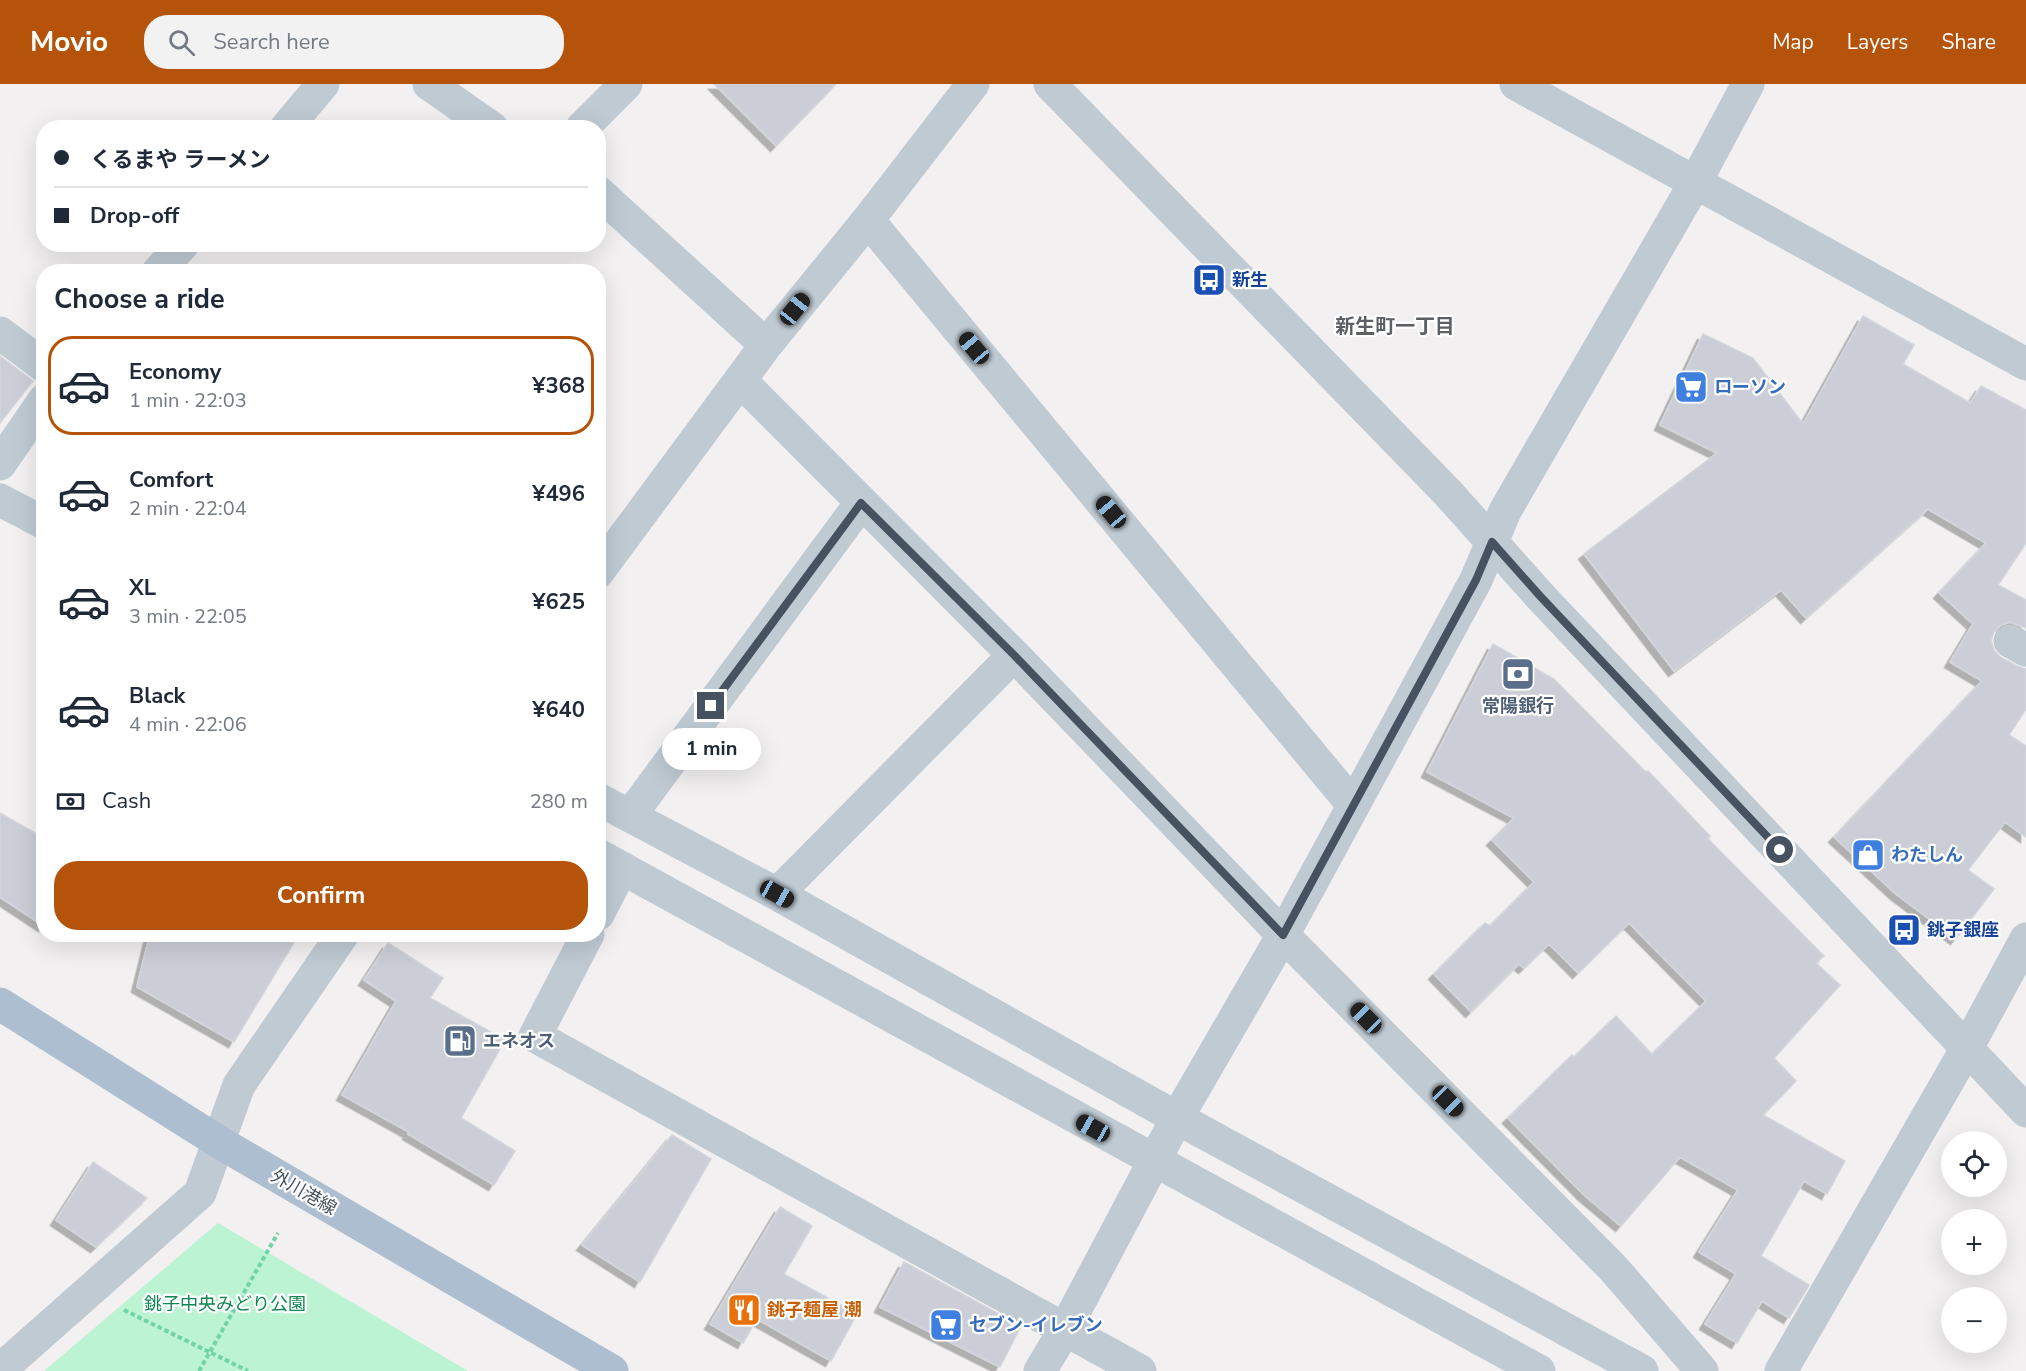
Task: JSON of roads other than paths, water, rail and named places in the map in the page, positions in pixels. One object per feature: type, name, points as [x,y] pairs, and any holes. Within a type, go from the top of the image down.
[{"type":"main road","name":"外川港線","points":[[0,1004],[219,1142],[612,1371]]},
{"type":"street","points":[[293,120],[322,84]]},
{"type":"street","points":[[429,84],[481,120]]},
{"type":"street","points":[[590,120],[626,84]]},
{"type":"street","points":[[606,561],[766,345],[868,220],[973,84]]},
{"type":"street","points":[[1050,84],[1448,493],[1540,596],[2026,1111]]},
{"type":"street","points":[[1516,84],[2026,364]]},
{"type":"street","points":[[1040,1371],[1177,1118],[1283,935],[1476,580],[1505,511],[1695,183],[1748,84]]},
{"type":"street","points":[[606,199],[766,345]]},
{"type":"street","points":[[868,220],[1353,805]]},
{"type":"street","points":[[165,264],[176,252]]},
{"type":"street","points":[[0,333],[36,360]]},
{"type":"street","points":[[740,380],[1014,655],[1283,935],[1613,1268],[1702,1371]]},
{"type":"street","points":[[0,464],[36,412]]},
{"type":"street","points":[[0,500],[36,519]]},
{"type":"street","points":[[630,816],[861,503]]},
{"type":"street","points":[[777,894],[1014,655]]},
{"type":"street","points":[[606,803],[777,894],[1177,1118],[1642,1371]]},
{"type":"street","points":[[606,879],[610,862],[1539,1371]]},
{"type":"street","points":[[1781,1371],[1967,1048],[2026,939]]},
{"type":"street","points":[[0,1370],[200,1193],[239,1085],[337,942]]},
{"type":"street","points":[[584,942],[535,1036],[1140,1371]]},
{"type":"place","name":"新生","points":[[1209,280]]},
{"type":"place","name":"ローソン","points":[[1691,387]]},
{"type":"place","name":"常陽銀行","points":[[1518,674]]},
{"type":"place","name":"わたしん","points":[[1868,855]]},
{"type":"place","name":"銚子銀座","points":[[1904,930]]},
{"type":"place","name":"エネオス","points":[[460,1041]]},
{"type":"place","name":"銚子麺屋 潮","points":[[744,1310]]},
{"type":"place","name":"セブン-イレブン","points":[[946,1325]]},
{"type":"district","name":"新生町一丁目","points":[[1395,326]]},
{"type":"park label","name":"銚子中央みどり公園","points":[[225,1304]]}]
